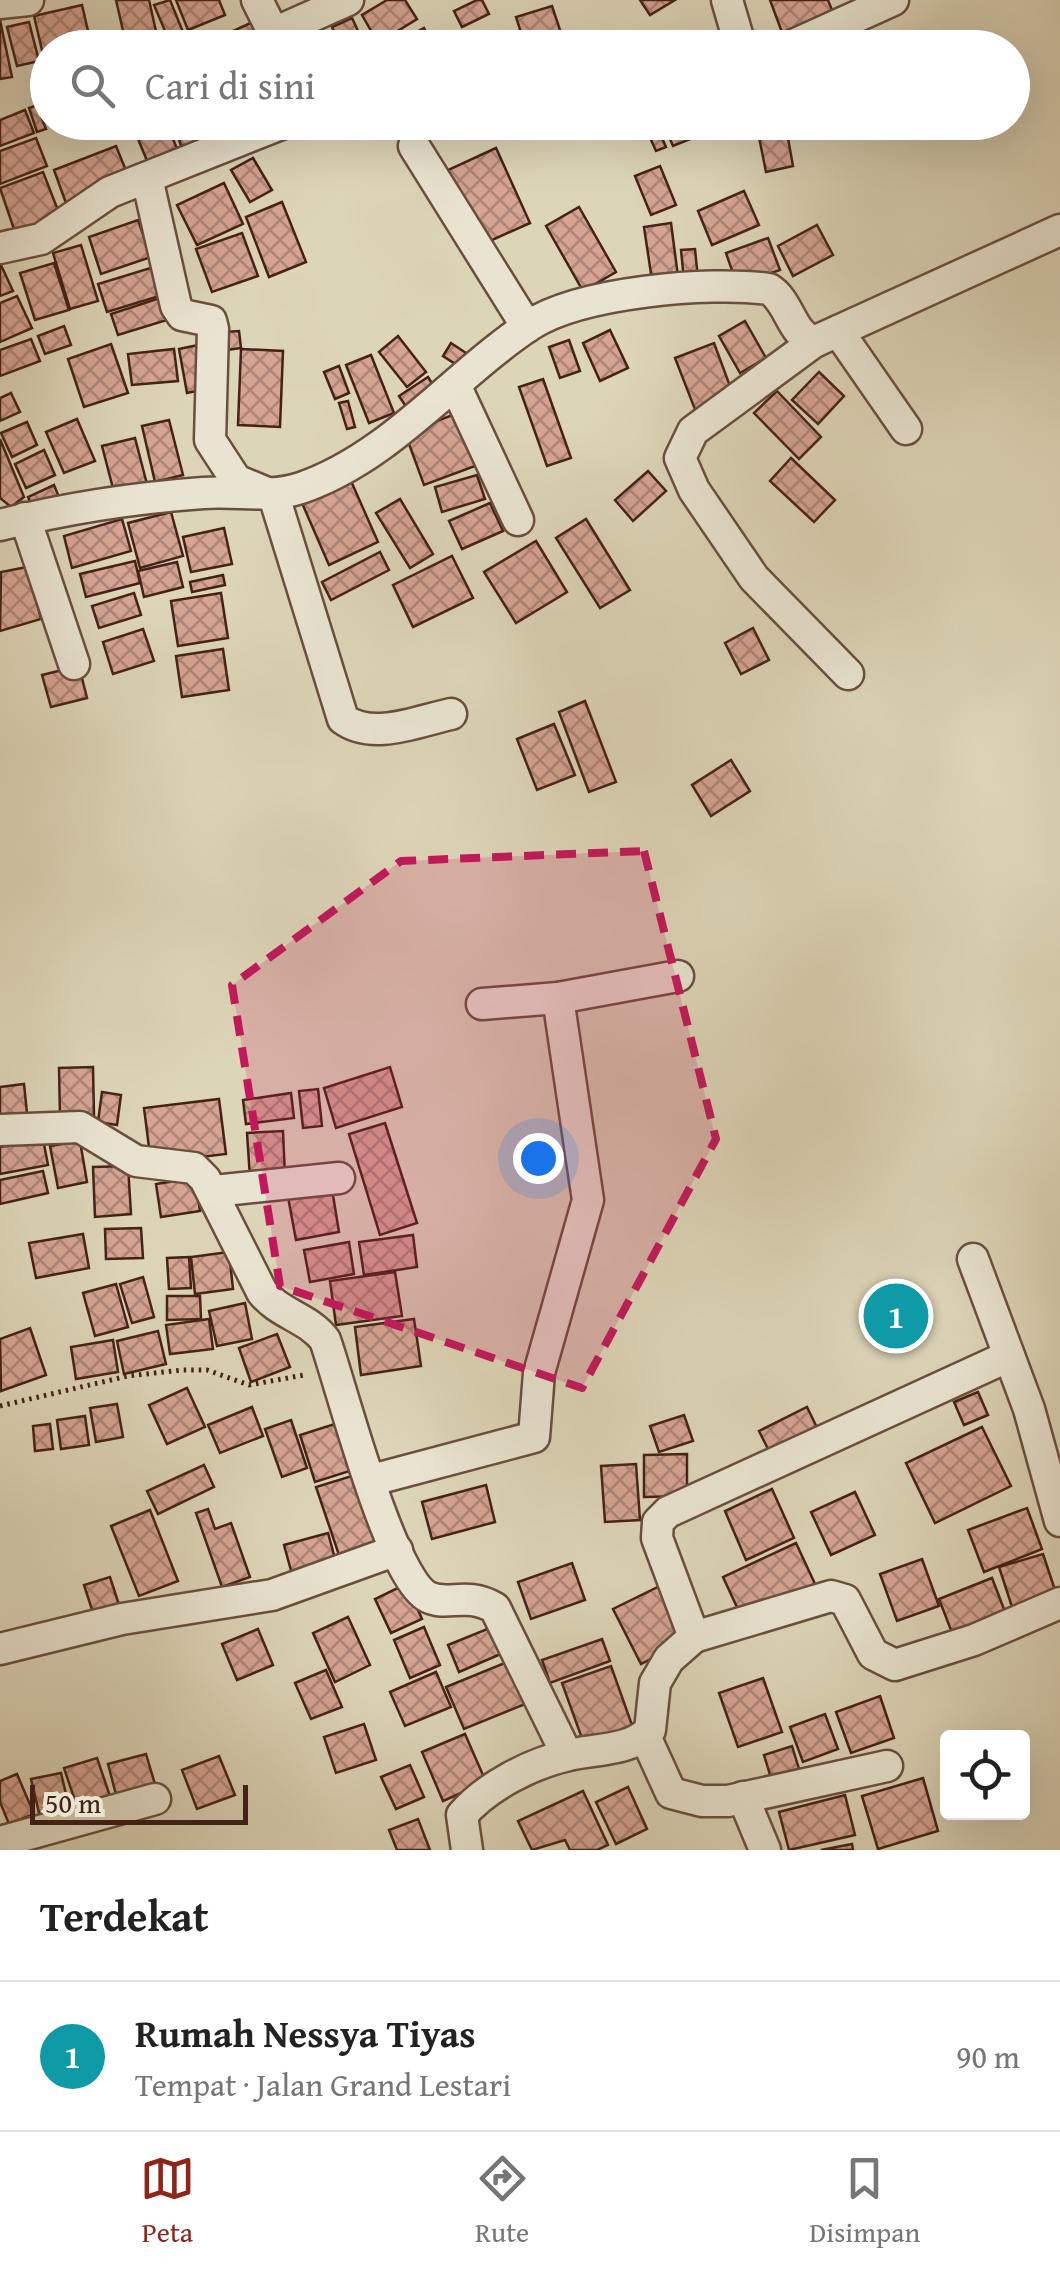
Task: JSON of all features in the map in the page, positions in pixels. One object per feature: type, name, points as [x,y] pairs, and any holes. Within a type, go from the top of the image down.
[{"type":"street","points":[[0,3],[28,0]]},
{"type":"street","points":[[256,0],[272,30]]},
{"type":"street","points":[[295,30],[348,0]]},
{"type":"street","points":[[727,0],[736,30]]},
{"type":"street","points":[[827,30],[893,0]]},
{"type":"street","points":[[0,248],[41,239],[110,192],[241,140]]},
{"type":"street","points":[[414,146],[528,327]]},
{"type":"street","points":[[146,178],[176,306],[182,315],[211,321],[208,425],[215,454],[236,480],[274,496],[343,718],[355,727],[375,730],[452,714]]},
{"type":"street","points":[[848,674],[754,578],[694,490],[680,458],[693,430],[826,336],[866,314],[1060,230]]},
{"type":"street","points":[[74,664],[13,522],[96,504],[203,493],[274,496],[320,481],[352,463],[456,387],[528,327],[565,307],[602,297],[760,288],[775,292],[801,334],[826,336],[906,429]]},
{"type":"street","points":[[456,387],[518,520]]},
{"type":"street","points":[[482,1004],[558,998],[678,976]]},
{"type":"street","points":[[372,1480],[534,1437],[538,1428],[538,1373],[588,1200],[558,998]]},
{"type":"street","points":[[0,1130],[80,1128],[136,1161],[194,1168],[214,1192],[262,1292],[284,1313],[316,1328],[335,1368],[352,1436],[397,1550],[418,1590],[441,1600],[464,1596],[494,1608],[568,1755]]},
{"type":"street","points":[[214,1192],[339,1178]]},
{"type":"street","points":[[977,1268],[1029,1409],[1060,1520]]},
{"type":"street","points":[[694,1637],[657,1538],[658,1522],[668,1512],[1009,1356]]},
{"type":"street","points":[[0,1649],[122,1619],[272,1594],[397,1550]]},
{"type":"street","points":[[467,1850],[462,1815],[476,1800],[514,1777],[568,1755],[595,1752],[645,1736],[653,1719],[655,1683],[669,1659],[694,1637],[831,1596],[844,1600],[873,1654],[895,1665],[974,1640],[1060,1603]]},
{"type":"street","points":[[645,1736],[671,1793],[702,1801],[887,1766]]},
{"type":"street","points":[[744,1796],[765,1850]]},
{"type":"street","points":[[0,1842],[154,1799]]},
{"type":"path","points":[[0,1406],[128,1376],[207,1370],[249,1385],[335,1368]]},
{"type":"highlighted area","points":[[644,851],[716,1139],[582,1388],[280,1286],[232,985],[401,861]]},
{"type":"building","points":[[116,0],[149,0],[156,30],[123,30]]},
{"type":"building","points":[[170,0],[182,30],[165,30],[154,5]]},
{"type":"building","points":[[176,0],[219,0],[225,15],[188,30]]},
{"type":"building","points":[[387,0],[405,0],[417,19],[399,30],[371,30],[362,15]]},
{"type":"building","points":[[482,0],[489,14],[462,27],[454,11]]},
{"type":"building","points":[[640,0],[675,0],[650,15]]},
{"type":"building","points":[[770,0],[828,0],[837,23],[819,30],[781,30]]},
{"type":"building","points":[[82,5],[88,30],[37,30],[34,16]]},
{"type":"building","points":[[552,6],[560,30],[520,30],[516,17]]},
{"type":"building","points":[[352,18],[358,30],[333,30],[332,27]]},
{"type":"building","points":[[0,20],[12,77],[0,79]]},
{"type":"building","points":[[255,21],[259,30],[235,30]]},
{"type":"building","points":[[29,22],[30,63],[17,66],[7,27]]},
{"type":"building","points":[[25,110],[30,135],[0,146],[0,120]]},
{"type":"building","points":[[37,140],[47,166],[0,184],[0,151]]},
{"type":"building","points":[[138,140],[173,140],[180,156],[150,168]]},
{"type":"building","points":[[179,140],[197,140],[200,147],[184,153]]},
{"type":"building","points":[[651,140],[663,140],[666,147],[656,151]]},
{"type":"building","points":[[760,140],[788,140],[793,166],[766,172]]},
{"type":"building","points":[[116,146],[129,178],[66,203],[54,170]]},
{"type":"building","points":[[496,148],[530,223],[481,245],[448,170]]},
{"type":"building","points":[[253,158],[272,190],[250,202],[231,170]]},
{"type":"building","points":[[660,166],[676,205],[651,215],[635,176]]},
{"type":"building","points":[[43,172],[61,218],[16,235],[0,188]]},
{"type":"building","points":[[224,183],[243,224],[197,245],[177,205]]},
{"type":"building","points":[[744,191],[759,225],[712,245],[698,211]]},
{"type":"building","points":[[282,202],[306,262],[269,277],[246,217]]},
{"type":"building","points":[[579,207],[616,272],[583,291],[546,226]]},
{"type":"building","points":[[138,220],[151,257],[101,274],[89,237]]},
{"type":"building","points":[[671,223],[679,284],[653,287],[644,227]]},
{"type":"building","points":[[817,225],[833,255],[793,276],[778,246]]},
{"type":"building","points":[[242,233],[258,276],[212,292],[196,249]]},
{"type":"building","points":[[768,238],[780,270],[737,285],[726,253]]},
{"type":"building","points":[[81,245],[98,301],[70,309],[53,253]]},
{"type":"building","points":[[695,249],[698,279],[684,280],[681,250]]},
{"type":"building","points":[[0,263],[13,291],[0,296]]},
{"type":"building","points":[[54,263],[69,310],[35,320],[20,273]]},
{"type":"building","points":[[157,266],[166,294],[107,312],[98,284]]},
{"type":"building","points":[[17,296],[32,328],[0,342],[0,303]]},
{"type":"building","points":[[160,298],[167,320],[118,335],[111,314]]},
{"type":"building","points":[[745,321],[766,358],[740,373],[719,336]]},
{"type":"building","points":[[64,326],[71,345],[45,354],[38,336]]},
{"type":"building","points":[[610,330],[628,368],[600,381],[583,343]]},
{"type":"building","points":[[239,331],[241,348],[227,350],[225,332]]},
{"type":"building","points":[[398,336],[426,372],[407,387],[379,352]]},
{"type":"building","points":[[31,339],[40,361],[0,376],[0,350]]},
{"type":"building","points":[[569,340],[580,371],[560,378],[549,347]]},
{"type":"building","points":[[451,343],[466,353],[457,365],[443,356]]},
{"type":"building","points":[[714,343],[734,397],[696,412],[675,358]]},
{"type":"building","points":[[111,344],[128,393],[84,407],[68,359]]},
{"type":"building","points":[[198,345],[206,389],[187,393],[179,349]]},
{"type":"building","points":[[174,349],[178,381],[132,385],[128,354]]},
{"type":"building","points":[[241,349],[283,351],[280,427],[238,425]]},
{"type":"building","points":[[371,355],[394,413],[369,423],[346,365]]},
{"type":"building","points":[[339,366],[349,393],[335,399],[324,372]]},
{"type":"building","points":[[819,372],[844,396],[818,424],[792,400]]},
{"type":"building","points":[[428,377],[436,390],[407,408],[399,396]]},
{"type":"building","points":[[543,379],[571,458],[547,466],[519,387]]},
{"type":"building","points":[[777,391],[821,437],[799,459],[754,413]]},
{"type":"building","points":[[11,393],[20,412],[0,421],[0,398]]},
{"type":"building","points":[[348,401],[355,427],[347,429],[339,403]]},
{"type":"building","points":[[455,414],[475,466],[424,485],[405,433]]},
{"type":"building","points":[[77,419],[95,461],[64,473],[46,432]]},
{"type":"building","points":[[169,420],[183,475],[155,482],[142,426]]},
{"type":"building","points":[[27,422],[37,445],[12,457],[1,433]]},
{"type":"building","points":[[135,438],[148,488],[115,496],[102,446]]},
{"type":"building","points":[[0,439],[24,497],[11,507],[0,498]]},
{"type":"building","points":[[44,450],[55,475],[26,488],[15,464]]},
{"type":"building","points":[[791,458],[835,500],[814,522],[770,481]]},
{"type":"building","points":[[648,471],[666,491],[633,521],[615,500]]},
{"type":"building","points":[[477,475],[485,499],[442,512],[435,487]]},
{"type":"building","points":[[351,481],[378,542],[329,565],[302,503]]},
{"type":"building","points":[[54,485],[61,502],[35,513],[28,497]]},
{"type":"building","points":[[400,499],[433,554],[410,568],[376,513]]},
{"type":"building","points":[[490,503],[503,531],[462,549],[449,521]]},
{"type":"building","points":[[171,512],[183,556],[140,568],[128,523]]},
{"type":"building","points":[[122,519],[131,551],[72,568],[64,536]]},
{"type":"building","points":[[586,519],[630,590],[600,608],[556,538]]},
{"type":"building","points":[[224,528],[232,564],[191,572],[183,537]]},
{"type":"building","points":[[536,541],[567,592],[516,623],[484,572]]},
{"type":"building","points":[[380,552],[389,570],[331,600],[322,582]]},
{"type":"building","points":[[452,556],[473,598],[413,627],[393,585]]},
{"type":"building","points":[[135,561],[140,583],[86,597],[80,574]]},
{"type":"building","points":[[177,562],[183,587],[144,597],[138,571]]},
{"type":"building","points":[[27,567],[41,619],[0,631],[1,572]]},
{"type":"building","points":[[223,575],[225,585],[192,592],[190,582]]},
{"type":"building","points":[[134,593],[141,615],[99,628],[92,606]]},
{"type":"building","points":[[221,593],[228,638],[178,646],[171,601]]},
{"type":"building","points":[[753,628],[769,660],[741,674],[725,643]]},
{"type":"building","points":[[143,629],[154,661],[113,674],[103,642]]},
{"type":"building","points":[[223,649],[229,690],[182,697],[176,656]]},
{"type":"building","points":[[79,666],[87,698],[51,707],[42,675]]},
{"type":"building","points":[[585,701],[616,782],[589,792],[559,712]]},
{"type":"building","points":[[554,724],[575,775],[537,790],[517,739]]},
{"type":"building","points":[[731,760],[750,791],[711,816],[692,785]]},
{"type":"building","points":[[93,1067],[94,1115],[60,1116],[59,1068]]},
{"type":"building","points":[[390,1067],[402,1107],[336,1128],[324,1088]]},
{"type":"building","points":[[24,1084],[28,1123],[0,1126],[0,1087]]},
{"type":"building","points":[[318,1089],[322,1126],[303,1128],[299,1091]]},
{"type":"building","points":[[102,1092],[121,1095],[117,1125],[98,1122]]},
{"type":"building","points":[[291,1093],[294,1118],[246,1124],[243,1100]]},
{"type":"building","points":[[219,1099],[226,1154],[151,1163],[144,1108]]},
{"type":"building","points":[[385,1123],[417,1223],[380,1235],[349,1134]]},
{"type":"building","points":[[283,1131],[285,1177],[250,1178],[247,1133]]},
{"type":"building","points":[[43,1139],[48,1165],[0,1174],[0,1147]]},
{"type":"building","points":[[80,1141],[87,1182],[58,1188],[50,1146]]},
{"type":"building","points":[[128,1166],[131,1214],[95,1217],[93,1167]]},
{"type":"building","points":[[43,1171],[48,1193],[0,1204],[0,1180]]},
{"type":"building","points":[[195,1178],[200,1211],[161,1217],[156,1184]]},
{"type":"building","points":[[332,1189],[339,1232],[296,1240],[288,1197]]},
{"type":"building","points":[[141,1228],[143,1258],[106,1259],[105,1229]]},
{"type":"building","points":[[83,1234],[89,1268],[36,1278],[29,1243]]},
{"type":"building","points":[[413,1235],[417,1267],[364,1275],[359,1242]]},
{"type":"building","points":[[349,1242],[354,1274],[310,1282],[304,1250]]},
{"type":"building","points":[[229,1252],[233,1289],[195,1294],[191,1257]]},
{"type":"building","points":[[189,1257],[191,1288],[169,1289],[167,1258]]},
{"type":"building","points":[[395,1272],[402,1316],[336,1325],[330,1281]]},
{"type":"building","points":[[143,1277],[154,1317],[132,1323],[120,1284]]},
{"type":"building","points":[[116,1284],[128,1327],[95,1336],[83,1293]]},
{"type":"building","points":[[167,1296],[200,1296],[201,1319],[167,1320]]},
{"type":"building","points":[[900,1299],[909,1321],[890,1328],[883,1311]]},
{"type":"building","points":[[245,1303],[252,1339],[217,1346],[209,1311]]},
{"type":"building","points":[[209,1319],[213,1349],[170,1354],[166,1325]]},
{"type":"building","points":[[414,1319],[421,1366],[361,1375],[355,1327]]},
{"type":"building","points":[[30,1328],[46,1375],[1,1391],[0,1339]]},
{"type":"building","points":[[158,1331],[166,1364],[124,1374],[117,1341]]},
{"type":"building","points":[[277,1334],[290,1367],[251,1382],[239,1348]]},
{"type":"building","points":[[113,1340],[118,1372],[76,1379],[71,1347]]},
{"type":"building","points":[[187,1388],[205,1427],[167,1444],[149,1405]]},
{"type":"building","points":[[978,1392],[988,1415],[964,1425],[954,1402]]},
{"type":"building","points":[[117,1404],[123,1437],[96,1442],[90,1408]]},
{"type":"building","points":[[252,1407],[263,1436],[220,1453],[208,1425]]},
{"type":"building","points":[[807,1407],[820,1434],[772,1457],[759,1431]]},
{"type":"building","points":[[684,1415],[693,1441],[659,1452],[650,1426]]},
{"type":"building","points":[[85,1416],[89,1445],[61,1449],[57,1420]]},
{"type":"building","points":[[291,1420],[307,1468],[282,1477],[265,1429]]},
{"type":"building","points":[[341,1422],[356,1469],[315,1482],[300,1435]]},
{"type":"building","points":[[50,1424],[53,1449],[35,1451],[33,1426]]},
{"type":"building","points":[[982,1427],[1011,1486],[935,1523],[906,1463]]},
{"type":"building","points":[[687,1454],[687,1496],[644,1497],[644,1455]]},
{"type":"building","points":[[636,1464],[640,1520],[605,1522],[601,1466]]},
{"type":"building","points":[[204,1465],[214,1487],[158,1514],[147,1491]]},
{"type":"building","points":[[355,1475],[379,1545],[340,1558],[316,1487]]},
{"type":"building","points":[[486,1485],[495,1522],[432,1539],[422,1502]]},
{"type":"building","points":[[772,1489],[794,1538],[746,1560],[725,1511]]},
{"type":"building","points":[[855,1492],[875,1535],[831,1555],[811,1512]]},
{"type":"building","points":[[1027,1508],[1042,1549],[984,1572],[968,1530]]},
{"type":"building","points":[[208,1509],[215,1529],[231,1523],[250,1577],[222,1587],[196,1513]]},
{"type":"building","points":[[150,1510],[178,1581],[139,1596],[111,1526]]},
{"type":"building","points":[[328,1533],[339,1573],[295,1585],[284,1545]]},
{"type":"building","points":[[796,1543],[815,1584],[742,1618],[723,1577]]},
{"type":"building","points":[[1043,1554],[1057,1596],[1013,1610],[999,1567]]},
{"type":"building","points":[[922,1559],[939,1606],[897,1621],[880,1574]]},
{"type":"building","points":[[572,1563],[585,1600],[531,1619],[518,1582]]},
{"type":"building","points":[[110,1577],[121,1611],[95,1619],[84,1585]]},
{"type":"building","points":[[992,1578],[1009,1622],[956,1643],[939,1599]]},
{"type":"building","points":[[406,1584],[422,1619],[391,1633],[375,1599]]},
{"type":"building","points":[[660,1586],[687,1640],[641,1664],[613,1609]]},
{"type":"building","points":[[348,1617],[370,1665],[335,1682],[313,1633]]},
{"type":"building","points":[[424,1627],[440,1665],[410,1678],[394,1640]]},
{"type":"building","points":[[492,1627],[503,1653],[459,1672],[448,1645]]},
{"type":"building","points":[[258,1629],[273,1665],[237,1680],[222,1644]]},
{"type":"building","points":[[602,1639],[610,1661],[550,1683],[542,1660]]},
{"type":"building","points":[[512,1660],[530,1702],[464,1729],[446,1687]]},
{"type":"building","points":[[611,1666],[633,1728],[584,1744],[562,1683]]},
{"type":"building","points":[[326,1670],[342,1707],[311,1719],[295,1683]]},
{"type":"building","points":[[436,1672],[451,1707],[405,1726],[390,1692]]},
{"type":"building","points":[[763,1678],[782,1732],[738,1747],[719,1693]]},
{"type":"building","points":[[880,1696],[894,1738],[851,1753],[836,1712]]},
{"type":"building","points":[[825,1714],[838,1749],[803,1762],[790,1727]]},
{"type":"building","points":[[364,1724],[376,1760],[336,1773],[324,1737]]},
{"type":"building","points":[[465,1734],[486,1782],[443,1801],[422,1752]]},
{"type":"building","points":[[792,1746],[799,1769],[771,1778],[764,1755]]},
{"type":"building","points":[[146,1754],[157,1791],[118,1802],[108,1764]]},
{"type":"building","points":[[219,1756],[235,1795],[197,1809],[182,1770]]},
{"type":"building","points":[[97,1758],[111,1799],[78,1810],[64,1768]]},
{"type":"building","points":[[410,1765],[424,1797],[396,1809],[381,1777]]},
{"type":"building","points":[[61,1773],[70,1811],[40,1817],[31,1779]]},
{"type":"building","points":[[17,1774],[34,1814],[9,1824],[0,1802],[0,1781]]},
{"type":"building","points":[[923,1778],[938,1831],[878,1849],[862,1796]]},
{"type":"building","points":[[628,1787],[647,1829],[616,1844],[596,1802]]},
{"type":"building","points":[[583,1791],[608,1845],[597,1850],[570,1850],[565,1840],[532,1850],[518,1821]]},
{"type":"building","points":[[845,1795],[855,1835],[789,1850],[779,1812]]},
{"type":"building","points":[[418,1819],[430,1850],[397,1850],[389,1830]]},
{"type":"building","points":[[852,1844],[853,1850],[821,1850]]},
{"type":"place","name":"Rumah Nessya Tiyas","points":[[896,1316]]}]
